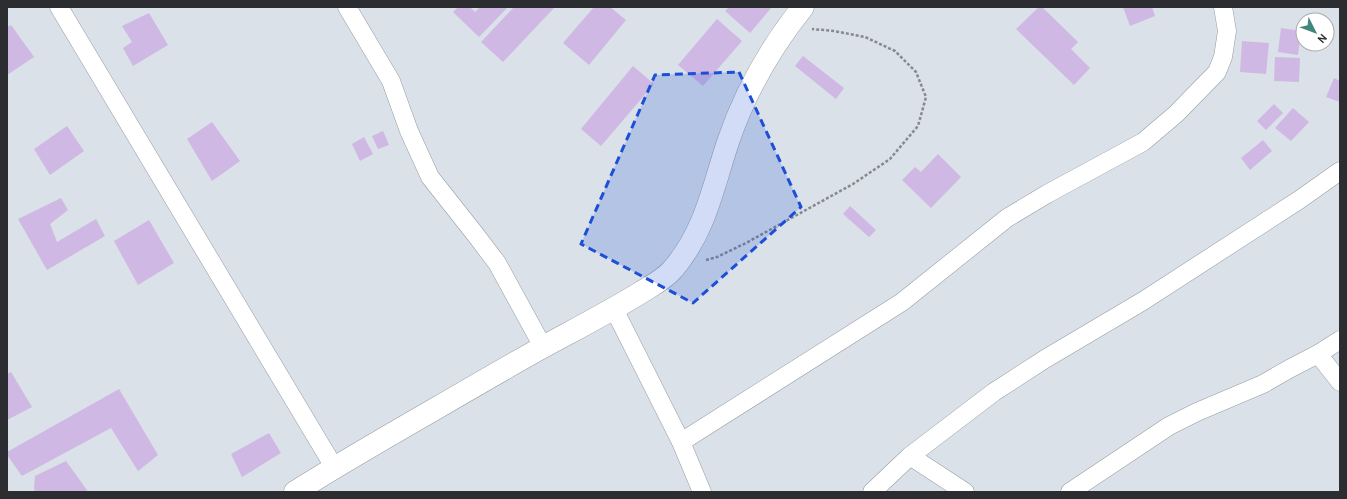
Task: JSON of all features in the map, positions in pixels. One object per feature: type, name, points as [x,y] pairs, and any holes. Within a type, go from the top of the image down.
[{"type":"main road","points":[[295,492],[334,467],[543,347],[614,309],[672,271],[690,246],[705,215],[728,141],[744,101],[763,63],[787,27],[803,7]]},
{"type":"street","points":[[58,7],[334,467]]},
{"type":"street","points":[[347,7],[391,81],[409,131],[430,177],[497,263],[543,347]]},
{"type":"street","points":[[681,442],[902,302],[1007,218],[1047,194],[1143,142],[1176,114],[1217,72],[1223,57],[1227,31],[1222,7]]},
{"type":"street","points":[[872,492],[910,456],[994,392],[1143,301],[1299,200],[1340,171]]},
{"type":"street","points":[[614,309],[681,442],[702,492]]},
{"type":"street","points":[[1070,492],[1169,426],[1197,412],[1263,384],[1289,368],[1318,354],[1340,340]]},
{"type":"street","points":[[1318,354],[1340,382]]},
{"type":"street","points":[[910,456],[965,492]]},
{"type":"path","points":[[702,262],[717,257],[746,243],[853,184],[890,159],[918,126],[926,96],[916,72],[895,51],[866,37],[834,31],[787,27]]},
{"type":"highlighted area","points":[[739,72],[801,207],[693,303],[581,244],[655,75]]},
{"type":"building","points":[[458,7],[470,7],[475,12],[480,7],[508,7],[479,37],[453,12]]},
{"type":"building","points":[[514,7],[555,7],[503,62],[481,42]]},
{"type":"building","points":[[594,7],[610,7],[626,20],[589,65],[563,43]]},
{"type":"building","points":[[729,7],[772,7],[750,33],[725,11]]},
{"type":"building","points":[[1039,7],[1042,7],[1078,42],[1071,49],[1090,68],[1074,85],[1016,29]]},
{"type":"building","points":[[1123,7],[1152,7],[1155,16],[1130,26]]},
{"type":"building","points":[[149,13],[168,45],[133,66],[123,48],[132,42],[122,26]]},
{"type":"building","points":[[717,19],[742,41],[703,86],[678,65]]},
{"type":"building","points":[[11,25],[34,57],[7,75],[7,27]]},
{"type":"building","points":[[1281,28],[1295,30],[1295,52],[1298,52],[1298,55],[1278,52]]},
{"type":"building","points":[[1242,41],[1269,43],[1266,74],[1240,72]]},
{"type":"building","points":[[803,56],[844,88],[836,99],[795,66]]},
{"type":"building","points":[[1275,57],[1300,58],[1299,82],[1274,81]]},
{"type":"building","points":[[633,66],[654,84],[601,146],[581,129]]},
{"type":"building","points":[[1334,78],[1340,81],[1340,102],[1326,97]]},
{"type":"building","points":[[1274,104],[1283,113],[1266,130],[1257,121]]},
{"type":"building","points":[[1293,108],[1309,122],[1291,141],[1275,128]]},
{"type":"building","points":[[212,122],[240,161],[212,181],[187,139]]},
{"type":"building","points":[[67,126],[84,151],[50,175],[34,149]]},
{"type":"building","points":[[383,131],[389,145],[378,149],[372,136]]},
{"type":"building","points":[[364,137],[373,154],[360,161],[352,144]]},
{"type":"building","points":[[1263,140],[1272,151],[1250,170],[1241,158]]},
{"type":"building","points":[[938,154],[961,177],[931,208],[902,180],[915,167],[921,172]]},
{"type":"building","points":[[61,198],[68,210],[50,224],[57,242],[96,219],[105,236],[47,270],[18,219]]},
{"type":"building","points":[[850,206],[876,230],[869,237],[843,214]]},
{"type":"building","points":[[149,220],[174,263],[138,285],[114,241]]},
{"type":"building","points":[[11,372],[32,407],[7,420],[7,374]]},
{"type":"building","points":[[119,389],[158,455],[138,471],[111,428],[22,476],[7,455],[7,452]]},
{"type":"building","points":[[269,433],[281,453],[242,477],[231,454]]},
{"type":"building","points":[[66,461],[87,490],[85,492],[35,492],[35,476]]}]
